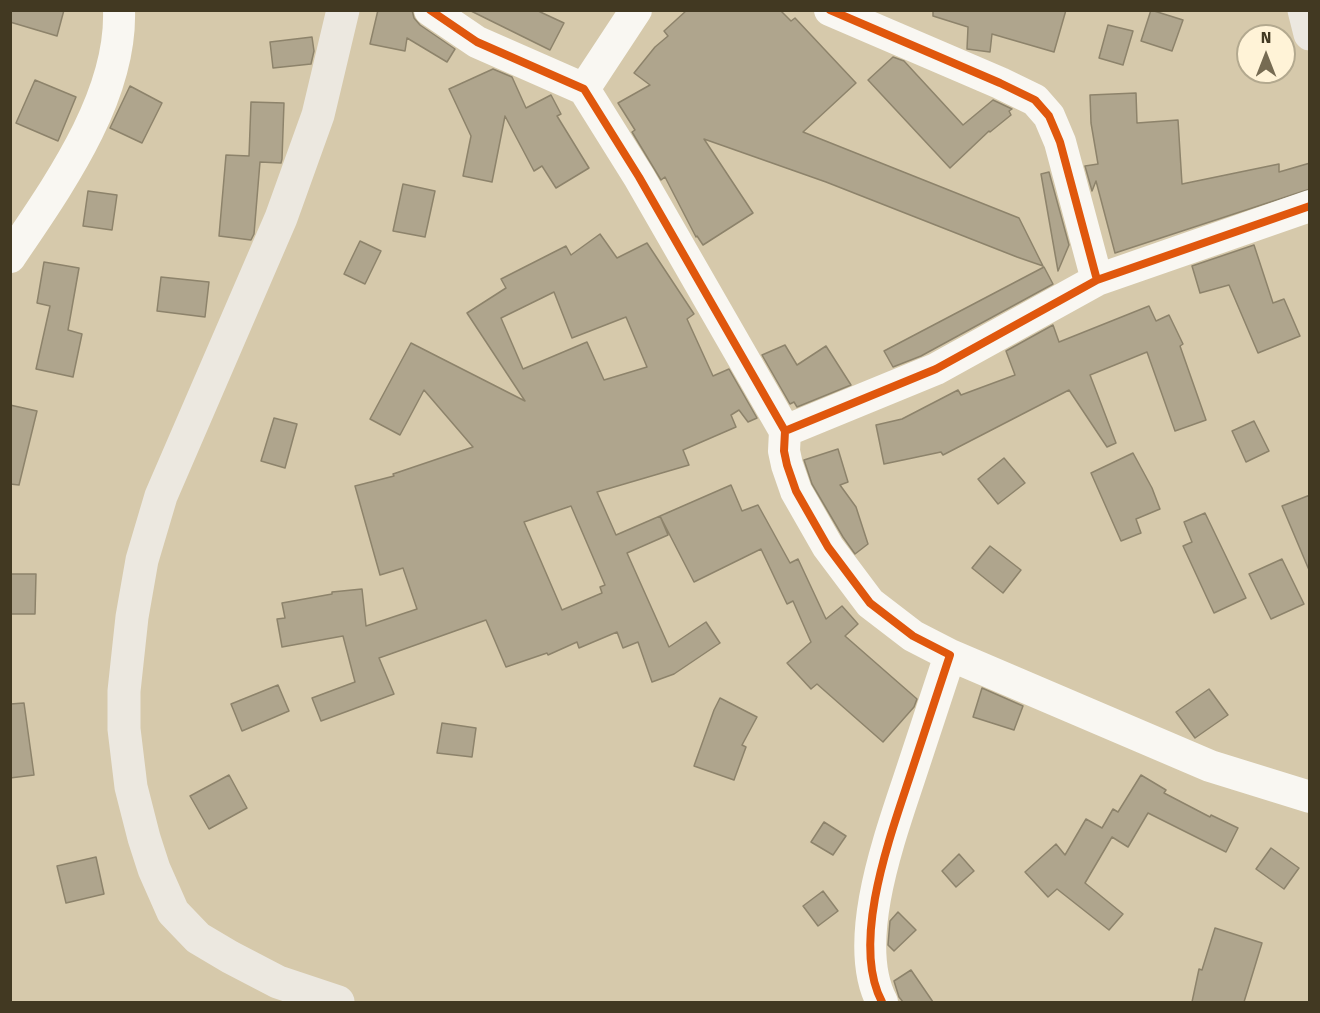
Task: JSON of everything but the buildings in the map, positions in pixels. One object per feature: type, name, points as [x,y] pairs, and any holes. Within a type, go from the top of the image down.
[{"type":"main road","points":[[338,1002],[278,982],[230,957],[198,938],[173,912],[154,869],[130,787],[124,691],[132,617],[142,560],[161,496],[281,218],[318,115],[343,10]]},
{"type":"main road","points":[[1304,10],[1310,34]]},
{"type":"street","points":[[10,257],[61,181],[105,94],[116,60],[120,25],[119,10]]},
{"type":"street","points":[[430,10],[477,42],[584,88],[639,177],[785,431],[784,451],[796,491],[828,547],[870,603],[913,636],[950,656],[1210,766],[1310,797]]},
{"type":"street","points":[[584,88],[636,10]]},
{"type":"street","points":[[830,10],[1035,100],[1049,116],[1060,142],[1097,280]]},
{"type":"street","points":[[785,431],[936,369],[1097,280],[1310,206]]},
{"type":"street","points":[[882,1002],[875,989],[872,972],[871,924],[877,888],[888,844],[950,656]]},
{"type":"cycle path","points":[[430,10],[477,42],[584,89],[639,177],[785,431],[936,369],[1097,280],[1310,206]]},
{"type":"cycle path","points":[[830,10],[1035,100],[1049,116],[1060,142],[1097,280]]},
{"type":"cycle path","points":[[785,431],[784,451],[796,491],[828,547],[870,603],[913,636],[950,655],[894,826],[877,888],[870,949],[873,977],[882,1002]]}]
